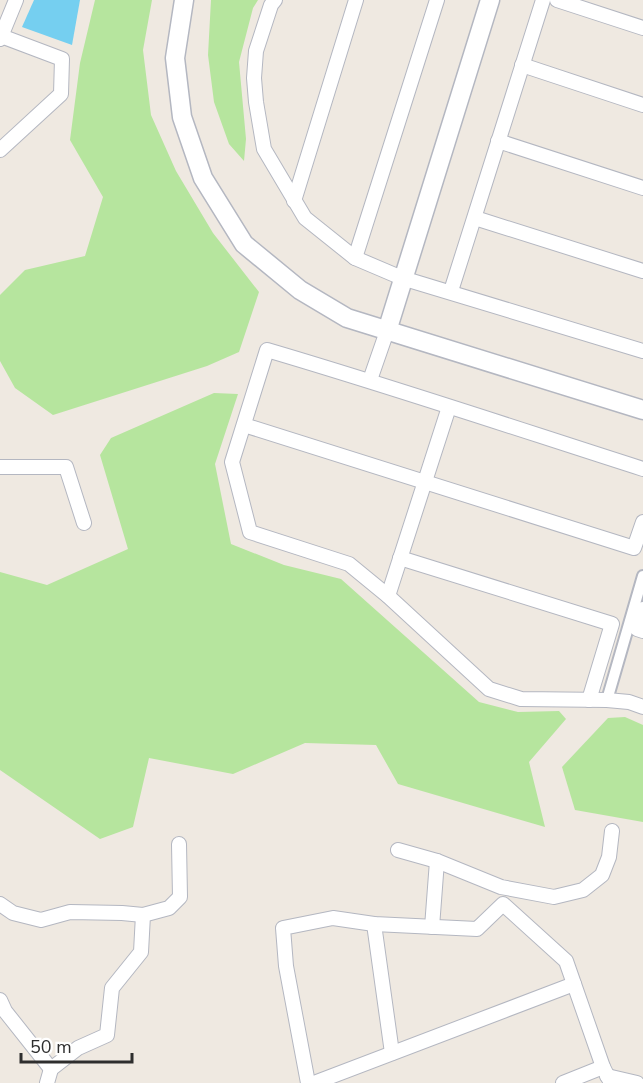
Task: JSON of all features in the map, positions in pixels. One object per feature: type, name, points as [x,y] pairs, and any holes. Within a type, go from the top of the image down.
[{"type":"street","points":[[0,150],[61,94],[62,59],[0,38],[16,0]]},
{"type":"street","points":[[184,0],[175,58],[182,117],[202,178],[244,244],[300,290],[347,318],[643,410]]},
{"type":"street","points":[[275,0],[256,51],[254,78],[256,102],[264,149],[305,218],[355,258],[402,278],[643,351]]},
{"type":"street","points":[[294,201],[356,0]]},
{"type":"street","points":[[355,258],[437,0]]},
{"type":"street","points":[[370,380],[490,0]]},
{"type":"street","points":[[451,291],[543,0]]},
{"type":"street","points":[[556,0],[643,28]]},
{"type":"street","points":[[522,65],[643,105]]},
{"type":"street","points":[[498,141],[643,188]]},
{"type":"street","points":[[475,218],[643,271]]},
{"type":"street","points":[[643,469],[370,380],[267,350],[232,462],[250,532],[349,564],[388,596],[489,689],[520,699],[607,700],[643,706]]},
{"type":"street","points":[[388,596],[449,407]]},
{"type":"street","points":[[244,425],[634,548],[643,522]]},
{"type":"street","points":[[0,467],[66,467],[84,523]]},
{"type":"street","points":[[400,558],[612,624],[589,700]]},
{"type":"street","points":[[607,700],[643,576]]},
{"type":"street","points":[[643,609],[637,629],[643,631]]},
{"type":"street","points":[[398,850],[437,861],[501,887],[554,897],[583,890],[602,875],[609,856],[612,831]]},
{"type":"street","points":[[0,903],[13,913],[41,920],[70,912],[143,915],[170,908],[180,897],[179,844]]},
{"type":"street","points":[[432,927],[437,861]]},
{"type":"street","points":[[308,1083],[286,966],[283,928],[333,918],[374,924],[477,928],[503,904],[566,961],[607,1076]]},
{"type":"street","points":[[0,1000],[49,1076],[78,1047],[107,1035],[112,988],[141,952],[143,915]]},
{"type":"street","points":[[374,924],[392,1053]]},
{"type":"street","points":[[314,1083],[574,984]]},
{"type":"street","points":[[562,1083],[607,1076],[637,1083]]},
{"type":"green space","points":[[95,0],[152,0],[143,50],[151,115],[176,171],[213,233],[259,292],[239,352],[207,366],[53,415],[15,388],[0,361],[0,295],[25,270],[85,256],[103,197],[70,140],[80,63]]},
{"type":"green space","points":[[211,0],[258,0],[253,8],[239,62],[246,139],[244,161],[229,144],[214,102],[208,55]]},
{"type":"green space","points":[[214,393],[238,394],[215,464],[231,544],[284,565],[341,579],[479,702],[518,712],[559,711],[566,719],[529,762],[545,827],[398,784],[376,745],[305,743],[233,774],[149,758],[133,827],[100,839],[0,770],[0,572],[47,585],[128,549],[100,455],[111,438]]},
{"type":"green space","points":[[625,717],[643,725],[643,822],[575,810],[562,767],[608,718]]},
{"type":"water","points":[[34,0],[80,0],[72,45],[22,27]]}]
